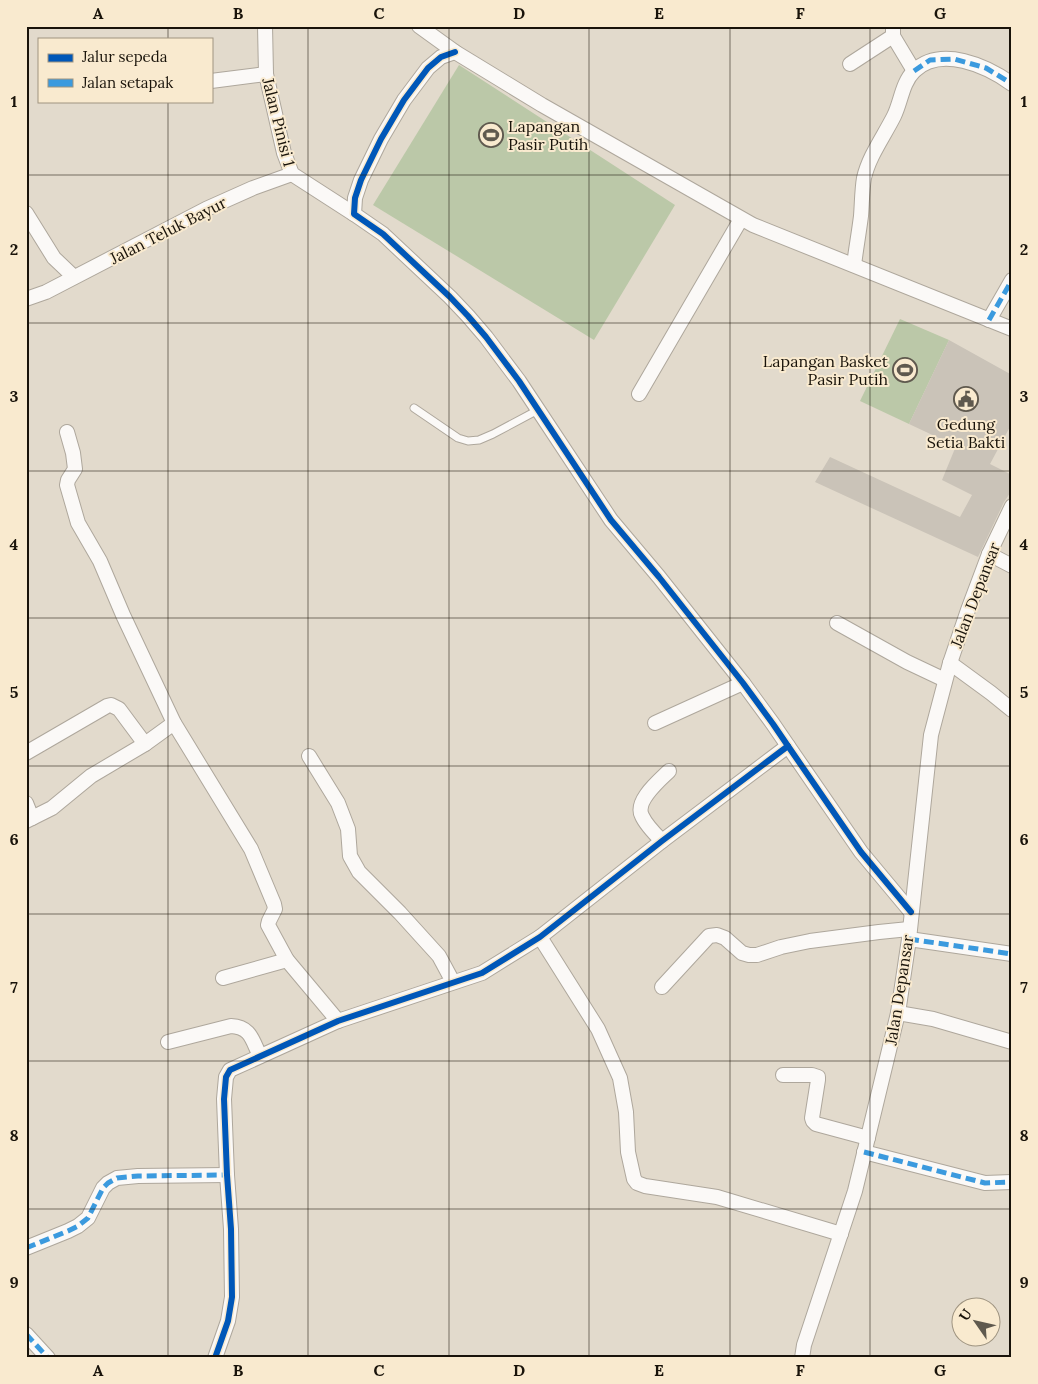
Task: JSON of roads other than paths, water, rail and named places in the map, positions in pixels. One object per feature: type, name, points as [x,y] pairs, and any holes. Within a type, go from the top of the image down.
[{"type":"street","name":"Jalan Pinisi 1","points":[[265,26],[266,74],[284,154],[292,174],[383,234],[468,316],[519,381],[612,520],[743,683],[862,852],[911,912]]},
{"type":"street","points":[[419,26],[455,52],[542,105],[741,219],[1012,329]]},
{"type":"street","points":[[850,64],[893,31],[914,71]]},
{"type":"street","points":[[354,214],[355,198],[361,180],[381,138],[404,100],[428,68],[440,57],[455,52]]},
{"type":"street","points":[[854,265],[864,177],[874,152],[899,105],[905,85],[914,71],[930,60],[954,59],[986,68],[1012,84]]},
{"type":"street","points":[[212,81],[266,74]]},
{"type":"street","name":"Jalan Teluk Bayur","points":[[26,299],[46,292],[206,209],[253,188],[292,174]]},
{"type":"street","points":[[26,213],[54,258],[74,277]]},
{"type":"street","points":[[639,394],[741,219]]},
{"type":"street","points":[[989,320],[1012,280]]},
{"type":"street","points":[[67,432],[73,453],[75,470],[68,480],[67,488],[78,523],[100,561],[123,615],[174,723],[251,849],[274,904],[274,913],[268,925],[287,960],[338,1021]]},
{"type":"street","name":"Jalan Depansar","points":[[802,1358],[807,1336],[855,1191],[898,1013],[909,934],[931,735],[950,663],[968,610],[989,554],[1012,506]]},
{"type":"street","points":[[989,554],[1012,566]]},
{"type":"street","points":[[837,623],[907,662],[945,680]]},
{"type":"street","points":[[950,663],[1012,710]]},
{"type":"street","points":[[655,723],[743,683]]},
{"type":"street","points":[[26,753],[111,705],[119,709],[145,744]]},
{"type":"street","points":[[26,803],[29,820],[52,808],[91,776],[145,744],[174,723]]},
{"type":"street","points":[[215,1358],[228,1320],[232,1297],[231,1230],[224,1099],[226,1077],[230,1070],[338,1021],[482,972],[540,937],[788,746]]},
{"type":"street","points":[[309,756],[338,804],[348,829],[350,856],[354,865],[439,956],[453,982]]},
{"type":"street","points":[[662,842],[641,816],[640,810],[648,792],[669,771]]},
{"type":"street","points":[[662,987],[709,936],[717,935],[725,938],[742,953],[749,956],[810,941],[879,932],[909,934],[1012,954]]},
{"type":"street","points":[[540,937],[598,1029],[620,1078],[626,1112],[628,1152],[634,1179],[637,1183],[645,1186],[717,1197],[841,1234]]},
{"type":"street","points":[[223,978],[287,960]]},
{"type":"street","points":[[898,1013],[933,1019],[1012,1042]]},
{"type":"street","points":[[168,1042],[231,1026],[240,1027],[247,1031],[260,1056]]},
{"type":"street","points":[[783,1075],[812,1075],[818,1078],[813,1122],[868,1138]]},
{"type":"street","points":[[864,1152],[985,1183],[1012,1182]]},
{"type":"street","points":[[26,1248],[78,1226],[88,1218],[103,1188],[117,1178],[227,1175]]},
{"type":"street","points":[[26,1334],[48,1358]]},
{"type":"lane","points":[[414,408],[458,438],[468,441],[479,440],[493,434],[538,410]]},
{"type":"place","name":"Lapangan Pasir Putih","points":[[491,135]]},
{"type":"place","name":"Lapangan Basket Pasir Putih","points":[[905,370]]},
{"type":"place","name":"Gedung Setia Bakti","points":[[966,399]]}]
